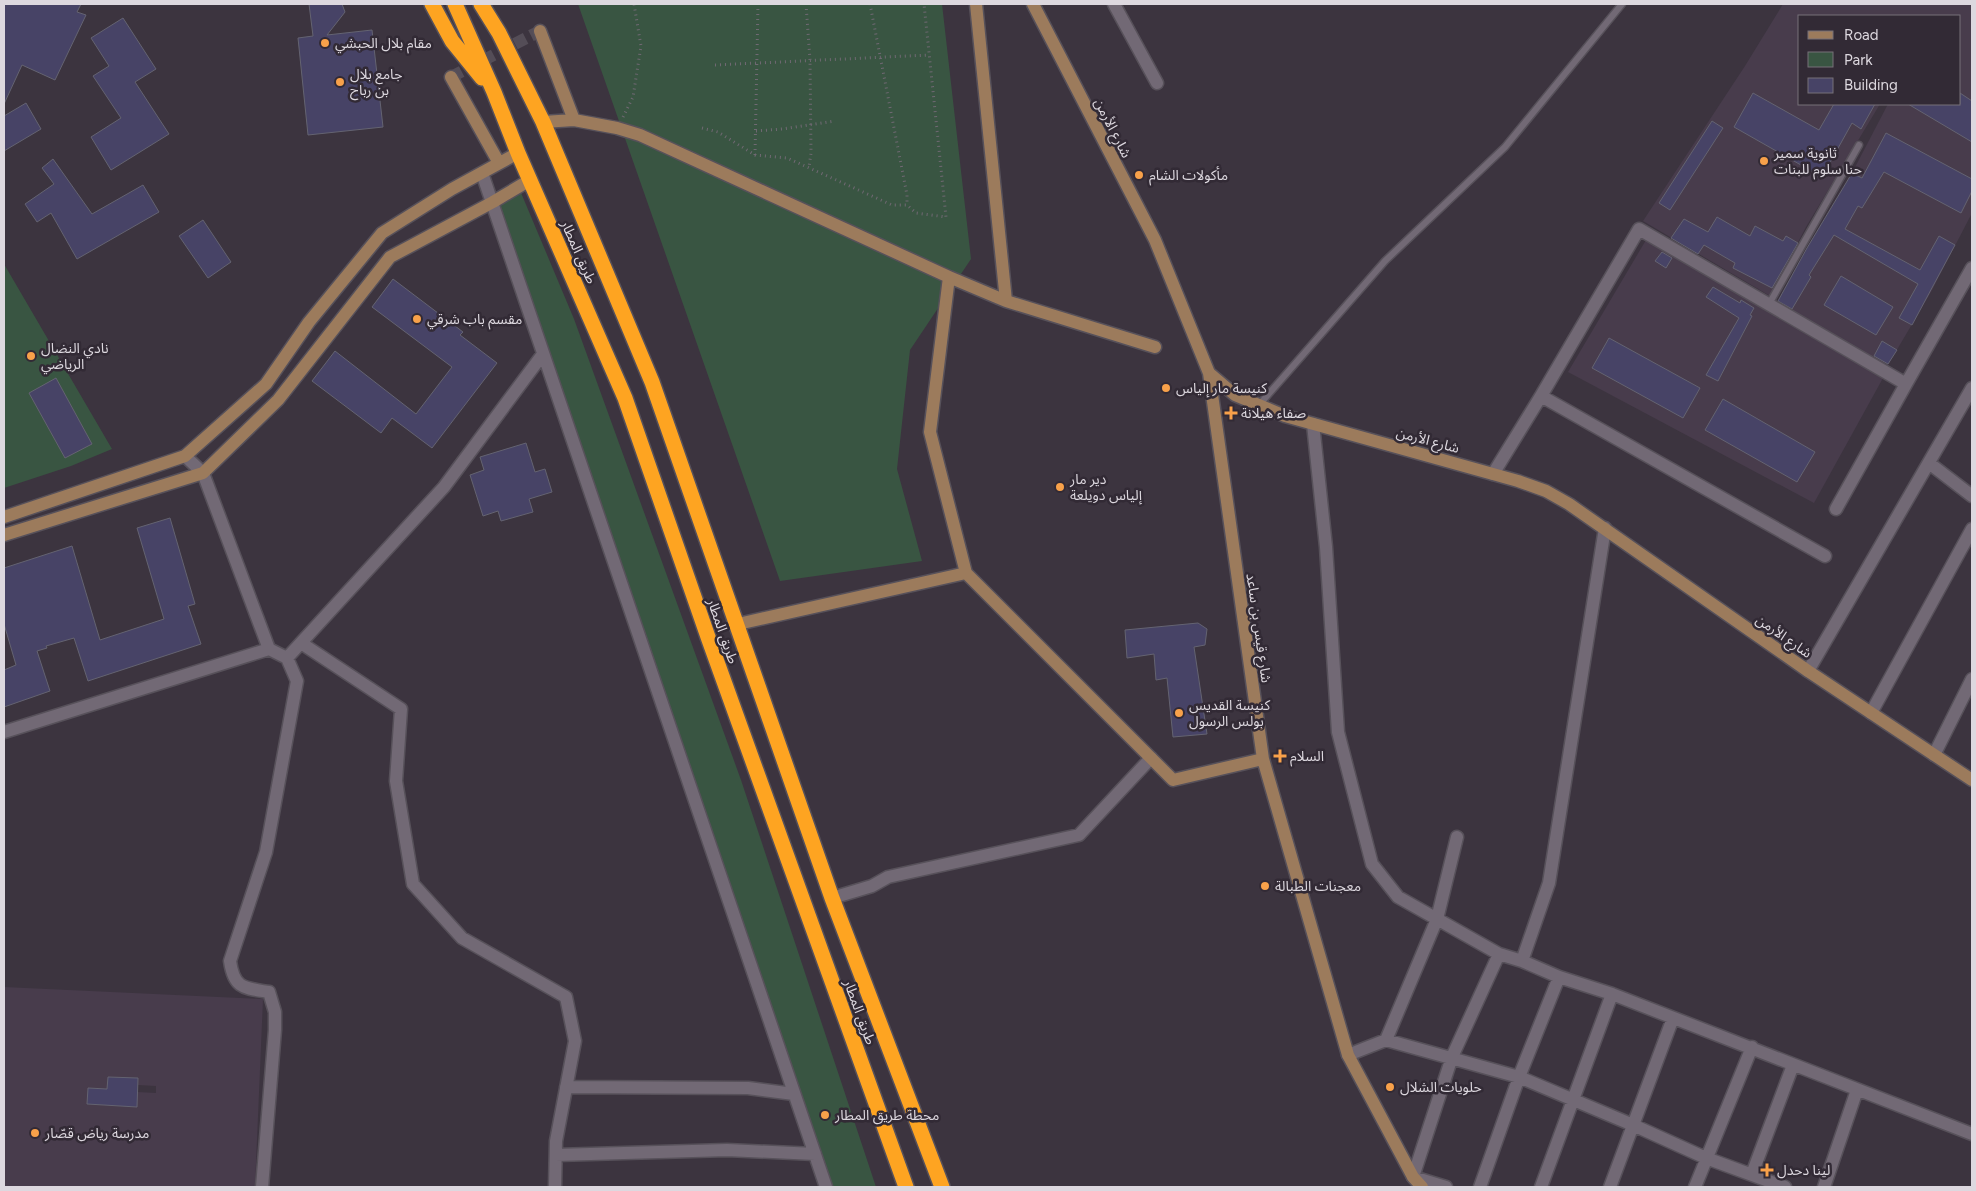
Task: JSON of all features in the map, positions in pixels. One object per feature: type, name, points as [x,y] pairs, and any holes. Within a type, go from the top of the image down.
[{"type":"highway","points":[[432,4],[452,41],[494,92]]},
{"type":"highway","name":"طريق المطار","points":[[455,4],[625,398],[708,637],[906,1187]]},
{"type":"highway","points":[[481,4],[499,33]]},
{"type":"highway","points":[[494,4],[499,33]]},
{"type":"highway","name":"طريق المطار","points":[[499,33],[543,122],[652,382],[832,898],[942,1187]]},
{"type":"main road","points":[[976,4],[1006,301]]},
{"type":"main road","name":"شارع الأرمن","points":[[1033,4],[1155,240],[1208,373],[1235,395],[1258,405],[1313,424],[1493,474],[1546,491],[1605,528],[1808,671],[1972,780]]},
{"type":"main road","points":[[540,31],[574,120]]},
{"type":"main road","points":[[451,77],[499,163]]},
{"type":"main road","points":[[543,122],[574,120],[617,128],[666,145],[949,277],[1006,301],[1155,347]]},
{"type":"main road","points":[[4,517],[185,456],[266,384],[308,322],[382,233],[452,188],[518,153]]},
{"type":"main road","points":[[4,535],[203,473],[278,400],[390,256],[493,202],[530,180]]},
{"type":"main road","points":[[949,277],[930,432],[966,573],[1173,780],[1263,759]]},
{"type":"main road","name":"شارع قيس بن ساعد","points":[[1208,373],[1263,759],[1348,1055],[1413,1177],[1422,1187]]},
{"type":"main road","points":[[738,624],[966,573]]},
{"type":"street","points":[[1114,4],[1157,83]]},
{"type":"street","points":[[482,173],[826,1187]]},
{"type":"street","points":[[1493,474],[1639,229],[1906,384]]},
{"type":"street","points":[[1836,509],[1972,268]]},
{"type":"street","points":[[287,658],[444,487],[543,354]]},
{"type":"street","points":[[1808,671],[1972,388]]},
{"type":"street","points":[[1541,396],[1825,556]]},
{"type":"street","points":[[1313,424],[1326,547],[1338,732],[1372,864],[1398,897],[1499,954],[1522,961],[1559,977],[1612,994],[1972,1134]]},
{"type":"street","points":[[185,456],[203,473],[269,649],[287,658],[296,681],[266,852],[230,960],[232,975],[244,988],[269,992],[275,1012],[276,1030],[262,1187]]},
{"type":"street","points":[[1929,463],[1972,496]]},
{"type":"street","points":[[1522,961],[1549,883],[1605,528]]},
{"type":"street","points":[[1871,713],[1972,529]]},
{"type":"street","points":[[301,643],[401,708],[396,781],[413,884],[462,938],[566,997],[575,1041],[556,1141],[555,1187]]},
{"type":"street","points":[[4,732],[269,649]]},
{"type":"street","points":[[1934,755],[1972,679]]},
{"type":"street","points":[[832,898],[872,886],[888,877],[1079,835],[1151,758]]},
{"type":"street","points":[[1386,1040],[1437,919],[1457,837]]},
{"type":"street","points":[[1446,1187],[1413,1177],[1452,1057],[1499,954]]},
{"type":"street","points":[[1480,1187],[1519,1077],[1559,977]]},
{"type":"street","points":[[1541,1187],[1612,994]]},
{"type":"street","points":[[1610,1187],[1673,1018]]},
{"type":"street","points":[[1348,1055],[1386,1040],[1519,1077],[1706,1158],[1757,1179],[1785,1187]]},
{"type":"street","points":[[1695,1187],[1752,1048]]},
{"type":"street","points":[[1757,1179],[1793,1065]]},
{"type":"street","points":[[566,1087],[748,1088],[794,1094]]},
{"type":"street","points":[[1824,1187],[1857,1090]]},
{"type":"street","points":[[556,1155],[727,1150],[815,1154]]},
{"type":"lane","points":[[1258,405],[1385,260],[1505,147],[1622,4]]},
{"type":"lane","points":[[1769,304],[1859,145]]},
{"type":"path","points":[[617,128],[632,97],[641,46],[634,4]]},
{"type":"path","points":[[755,155],[758,4]]},
{"type":"path","points":[[806,4],[810,60],[810,167]]},
{"type":"path","points":[[870,4],[908,195],[907,205]]},
{"type":"path","points":[[702,128],[718,132],[755,155],[787,158],[892,204],[907,205],[916,213],[946,217],[924,4]]},
{"type":"path","points":[[715,65],[929,56]]},
{"type":"path","points":[[756,131],[835,121]]},
{"type":"shaded area","points":[[1783,4],[1972,4],[1972,213],[1931,292],[1885,370],[1775,306],[1852,173],[1887,105],[1961,105],[1961,15],[1798,15],[1798,105],[1879,105],[1806,227],[1770,296],[1643,221],[1745,66]]},
{"type":"shaded area","points":[[1646,240],[1883,378],[1814,503],[1568,372]]},
{"type":"shaded area","points":[[4,987],[263,999],[255,1187],[4,1187]],"holes":[[[108,1077],[138,1078],[138,1085],[156,1086],[156,1093],[137,1092],[136,1107],[87,1104],[88,1088],[107,1089]]]},
{"type":"green space","points":[[578,4],[942,4],[971,259],[910,350],[897,469],[922,561],[780,581]]},
{"type":"green space","points":[[519,188],[574,319],[741,780],[876,1187],[826,1187],[493,202]]},
{"type":"green space","name":"نادي النضال الرياضي","points":[[4,264],[112,449],[71,466],[4,488]]},
{"type":"building","points":[[4,4],[81,4],[77,12],[86,15],[55,80],[22,65],[4,104]]},
{"type":"building","name":"جامع بلال بن رباح","points":[[309,4],[342,4],[345,12],[327,35],[372,30],[383,127],[308,135],[298,38],[313,36]]},
{"type":"building","points":[[123,18],[156,69],[135,82],[169,134],[111,170],[91,137],[121,118],[93,76],[109,66],[91,38]]},
{"type":"building","points":[[1753,93],[1819,130],[1833,105],[1874,105],[1861,129],[1852,123],[1822,177],[1734,127]]},
{"type":"building","points":[[1961,94],[1972,101],[1972,142],[1910,105],[1961,105]]},
{"type":"building","points":[[26,103],[41,129],[4,151],[4,116]]},
{"type":"building","points":[[1712,121],[1723,128],[1670,210],[1659,203]]},
{"type":"building","points":[[1886,133],[1972,179],[1972,191],[1961,213],[1884,172],[1862,208],[1858,206],[1845,229],[1920,270],[1939,236],[1955,245],[1912,325],[1899,318],[1918,284],[1834,235],[1809,275],[1811,277],[1792,309],[1778,301],[1852,173],[1862,178]]},
{"type":"building","points":[[53,159],[92,214],[143,185],[159,212],[77,259],[51,213],[37,222],[25,204],[54,184],[42,168]]},
{"type":"building","points":[[1717,217],[1750,236],[1755,226],[1783,241],[1786,236],[1798,243],[1772,288],[1733,268],[1735,263],[1704,245],[1698,254],[1671,238],[1684,219],[1708,232]]},
{"type":"building","points":[[203,220],[231,262],[208,278],[179,236]]},
{"type":"building","points":[[1662,252],[1672,258],[1666,268],[1655,261]]},
{"type":"building","points":[[1841,276],[1893,307],[1876,335],[1824,305]]},
{"type":"building","points":[[393,279],[463,332],[460,335],[497,363],[432,448],[392,418],[381,433],[312,381],[335,351],[416,414],[452,367],[372,307]]},
{"type":"building","points":[[1713,287],[1740,303],[1741,300],[1754,308],[1750,315],[1752,316],[1718,381],[1706,375],[1739,318],[1706,297]]},
{"type":"building","points":[[1609,338],[1700,388],[1683,418],[1592,368]]},
{"type":"building","points":[[1882,341],[1897,350],[1888,364],[1874,356]]},
{"type":"building","points":[[56,378],[92,444],[65,458],[29,393]]},
{"type":"building","points":[[1723,399],[1815,452],[1797,482],[1705,430]]},
{"type":"building","points":[[526,443],[535,472],[545,469],[552,492],[529,499],[533,512],[501,521],[498,511],[483,516],[470,475],[484,470],[480,457]]},
{"type":"building","points":[[170,518],[195,604],[188,606],[201,644],[88,681],[74,638],[46,646],[47,648],[37,651],[50,691],[4,707],[4,670],[16,665],[4,624],[4,568],[72,546],[100,640],[164,619],[137,528]]},
{"type":"building","points":[[1198,623],[1207,629],[1205,645],[1194,647],[1207,734],[1173,737],[1167,678],[1156,680],[1154,654],[1127,658],[1125,630]]},
{"type":"building","points":[[108,1077],[138,1078],[137,1107],[87,1104],[88,1088],[107,1089]]},
{"type":"tunnel","points":[[451,77],[540,31]]},
{"type":"place","name":"مقام بلال الحبشي","points":[[325,43]]},
{"type":"place","name":"جامع بلال بن رباح","points":[[340,82]]},
{"type":"place","name":"ثانوية سمير حنا سلوم للبنات","points":[[1764,161]]},
{"type":"place","name":"مأكولات الشام","points":[[1139,175]]},
{"type":"place","name":"مقسم باب شرقي","points":[[417,319]]},
{"type":"place","name":"نادي النضال الرياضي","points":[[31,356]]},
{"type":"place","name":"كنيسة مار إلياس","points":[[1166,388]]},
{"type":"place","name":"صفاء هيلانة","points":[[1231,413]]},
{"type":"place","name":"دير مار إلياس دويلعة","points":[[1060,487]]},
{"type":"place","name":"كنيسة القديس بولس الرسول","points":[[1179,713]]},
{"type":"place","name":"السلام","points":[[1280,756]]},
{"type":"place","name":"معجنات الطبالة","points":[[1265,886]]},
{"type":"place","name":"حلويات الشلال","points":[[1390,1087]]},
{"type":"place","name":"محطة طريق المطار","points":[[825,1115]]},
{"type":"place","name":"مدرسة رياض قصّار","points":[[35,1133]]},
{"type":"place","name":"لينا دحدل","points":[[1767,1170]]}]
